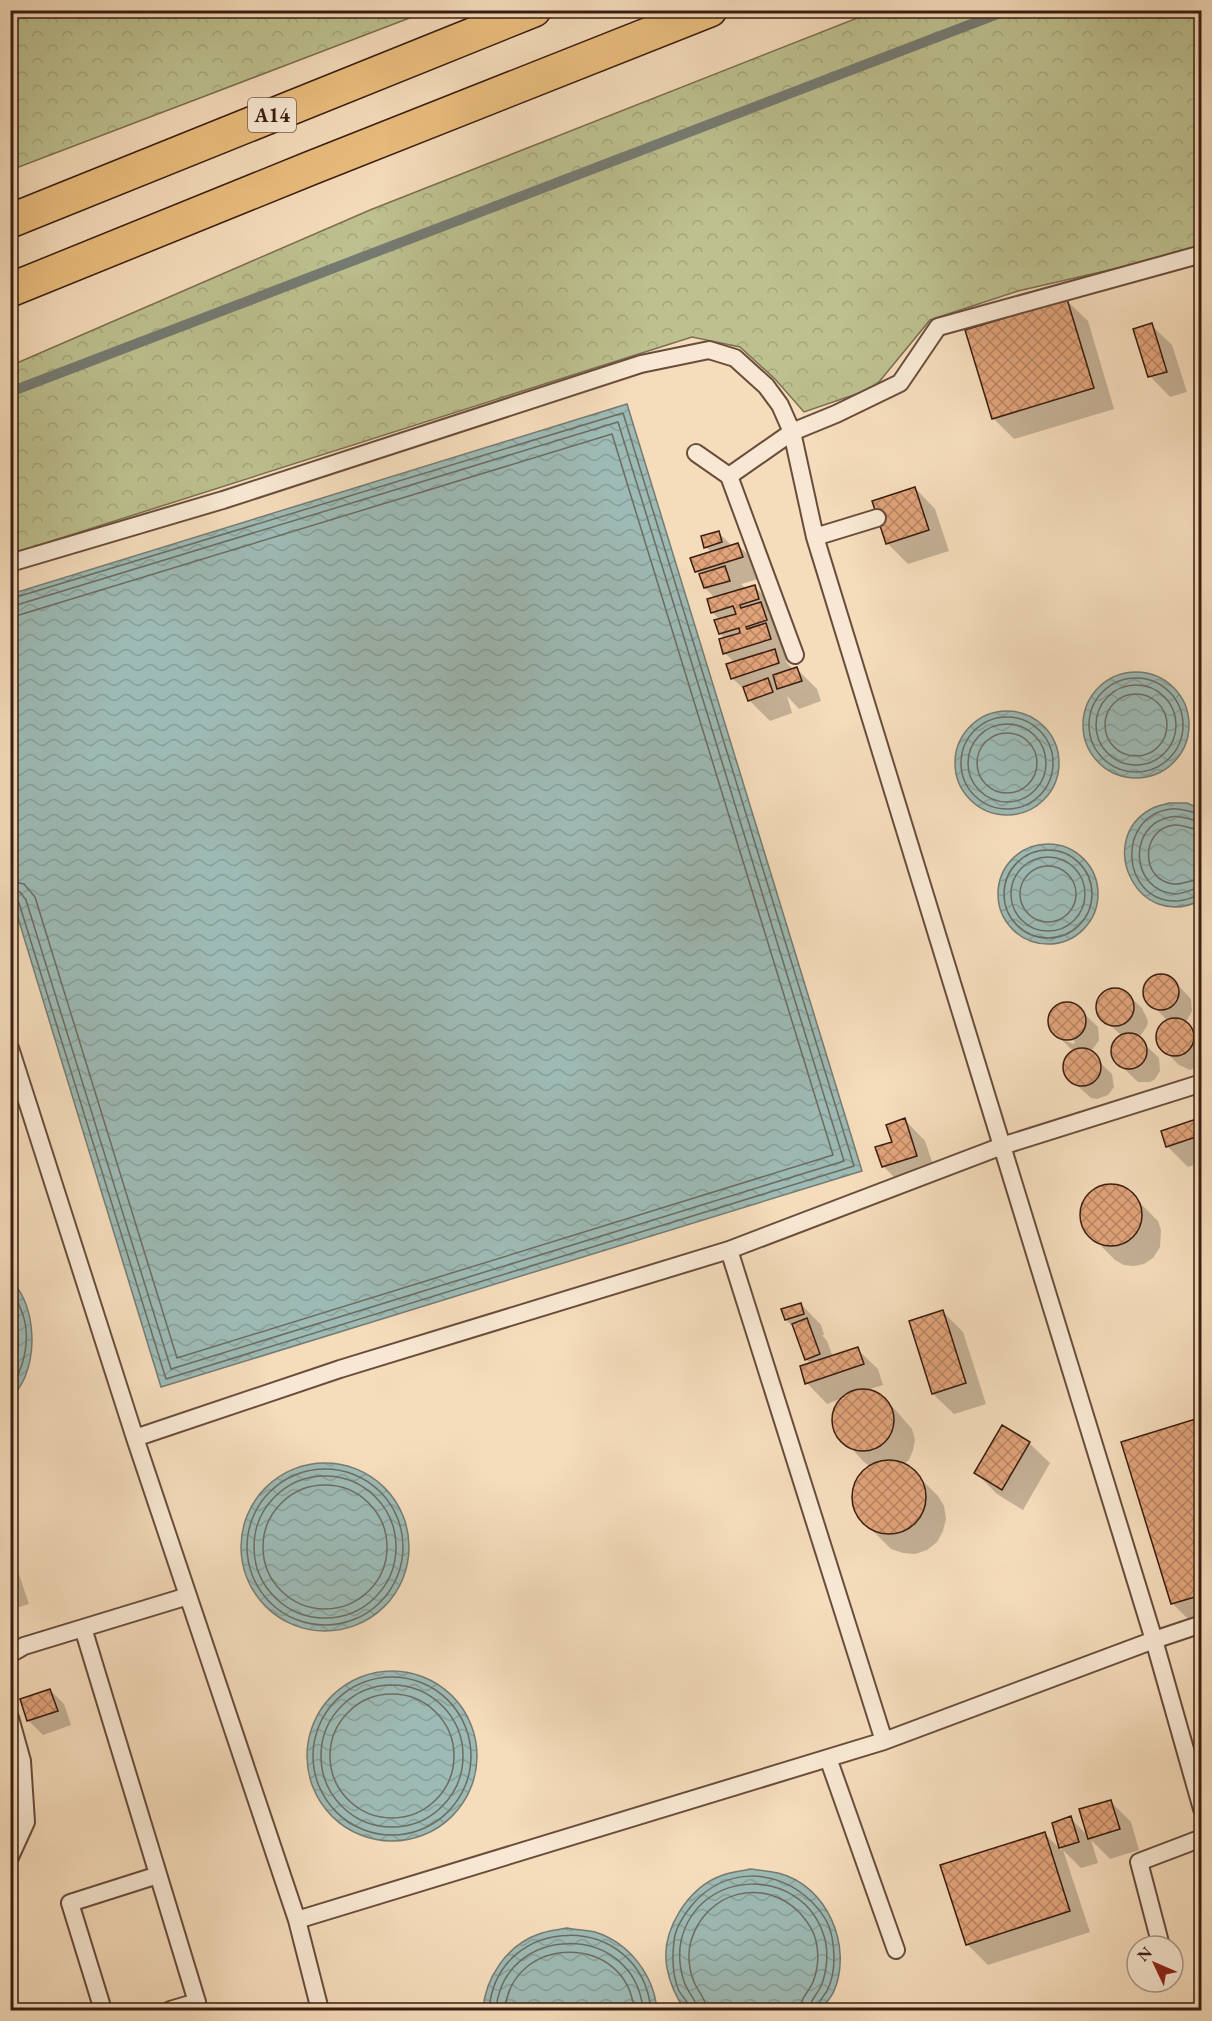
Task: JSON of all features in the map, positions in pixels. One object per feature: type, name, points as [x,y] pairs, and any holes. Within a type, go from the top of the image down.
[{"type":"highway","name":"A14","points":[[10,221],[534,10]]},
{"type":"highway","points":[[10,290],[710,10]]},
{"type":"lane","points":[[729,476],[792,432],[900,383],[938,327],[1202,254]]},
{"type":"lane","points":[[10,563],[224,500],[640,364],[709,350],[735,358],[766,386],[780,405],[792,432],[815,537],[1154,1640],[1202,1809]]},
{"type":"lane","points":[[696,453],[729,476],[795,655]]},
{"type":"lane","points":[[815,537],[877,518]]},
{"type":"lane","points":[[10,1048],[135,1438],[297,1920],[320,2010]]},
{"type":"lane","points":[[135,1438],[340,1369],[729,1250],[1002,1146],[1202,1083]]},
{"type":"lane","points":[[729,1250],[884,1741]]},
{"type":"lane","points":[[10,1654],[24,1646],[188,1596]]},
{"type":"lane","points":[[297,1920],[884,1741],[1202,1624]]},
{"type":"lane","points":[[82,1628],[197,2002],[170,2010]]},
{"type":"lane","points":[[10,1718],[22,1761],[26,1822],[10,1857]]},
{"type":"lane","points":[[828,1758],[896,1950]]},
{"type":"lane","points":[[1158,1934],[1139,1862],[1202,1838]]},
{"type":"lane","points":[[103,2010],[70,1903],[158,1875]]},
{"type":"green space","points":[[11,10],[428,10],[428,11],[11,170]]},
{"type":"green space","points":[[875,11],[1201,11],[1201,249],[1018,291],[930,320],[874,388],[804,412],[775,379],[740,347],[692,337],[11,554],[10,366],[370,210]]},
{"type":"water","points":[[627,404],[862,1171],[161,1387],[11,895],[11,594]]},
{"type":"water","points":[[1136,672],[1156,676],[1174,687],[1185,705],[1189,725],[1185,745],[1174,763],[1156,774],[1136,778],[1116,774],[1098,763],[1087,745],[1083,725],[1087,705],[1098,687],[1116,676]]},
{"type":"water","points":[[1007,711],[1027,715],[1044,726],[1055,743],[1059,763],[1055,783],[1044,800],[1027,811],[1007,815],[987,811],[970,800],[959,783],[955,763],[959,743],[970,726],[987,715]]},
{"type":"water","points":[[1169,803],[1187,803],[1201,809],[1201,900],[1178,907],[1159,904],[1142,894],[1131,878],[1125,860],[1126,841],[1134,823],[1151,809]]},
{"type":"water","points":[[1048,844],[1067,847],[1084,858],[1095,875],[1098,894],[1095,913],[1084,930],[1067,941],[1048,944],[1029,941],[1012,930],[1001,913],[998,894],[1001,875],[1012,858],[1029,847]]},
{"type":"water","points":[[11,1280],[25,1301],[32,1339],[25,1377],[11,1400]]},
{"type":"water","points":[[325,1463],[341,1464],[357,1469],[385,1487],[403,1515],[408,1531],[408,1563],[403,1579],[385,1607],[357,1625],[341,1630],[325,1631],[309,1630],[293,1625],[265,1607],[247,1579],[242,1563],[241,1547],[242,1531],[247,1515],[265,1487],[293,1469],[309,1464]]},
{"type":"water","points":[[392,1671],[424,1678],[439,1685],[452,1696],[463,1709],[470,1724],[477,1756],[470,1788],[463,1803],[452,1816],[439,1827],[424,1834],[392,1841],[360,1834],[345,1827],[332,1816],[321,1803],[314,1788],[307,1756],[314,1724],[321,1709],[332,1696],[345,1685],[360,1678]]},
{"type":"water","points":[[750,1869],[778,1873],[795,1880],[810,1890],[822,1904],[831,1920],[838,1937],[839,1974],[833,1994],[821,2010],[685,2010],[676,1995],[668,1974],[666,1954],[672,1925],[679,1912],[698,1889],[710,1881],[726,1874]]},
{"type":"water","points":[[567,1928],[595,1932],[608,1937],[629,1953],[638,1962],[651,1985],[657,2010],[483,2010],[488,1986],[508,1954],[527,1939],[542,1933]]},
{"type":"building","points":[[1067,299],[1094,388],[992,419],[965,330]]},
{"type":"building","points":[[1152,323],[1167,372],[1148,377],[1133,329]]},
{"type":"building","points":[[915,487],[929,530],[886,544],[872,501]]},
{"type":"building","points":[[719,531],[722,542],[704,548],[701,536]]},
{"type":"building","points":[[738,543],[743,557],[695,572],[690,558]]},
{"type":"building","points":[[725,566],[730,581],[704,588],[699,574]]},
{"type":"building","points":[[755,585],[759,599],[740,605],[741,608],[761,602],[767,620],[746,627],[747,629],[766,623],[771,639],[723,654],[719,639],[740,633],[739,628],[719,634],[714,620],[736,614],[733,606],[711,613],[707,599]]},
{"type":"building","points":[[775,649],[779,663],[731,679],[726,664]]},
{"type":"building","points":[[797,667],[802,681],[777,689],[773,675]]},
{"type":"building","points":[[768,678],[773,692],[748,701],[743,687]]},
{"type":"building","points":[[1161,974],[1174,979],[1179,992],[1174,1005],[1161,1010],[1148,1005],[1143,992],[1148,979]]},
{"type":"building","points":[[1115,988],[1122,989],[1128,994],[1133,1000],[1133,1014],[1128,1020],[1122,1025],[1115,1026],[1108,1025],[1102,1020],[1097,1014],[1096,1007],[1097,1000],[1102,994],[1108,989]]},
{"type":"building","points":[[1067,1002],[1080,1008],[1086,1021],[1080,1034],[1067,1040],[1054,1034],[1048,1021],[1054,1008]]},
{"type":"building","points":[[1175,1018],[1182,1019],[1188,1024],[1193,1030],[1193,1044],[1188,1050],[1182,1055],[1175,1056],[1168,1055],[1162,1050],[1157,1044],[1156,1037],[1157,1030],[1162,1024],[1168,1019]]},
{"type":"building","points":[[1129,1033],[1142,1038],[1147,1051],[1142,1064],[1129,1069],[1116,1064],[1111,1051],[1116,1038]]},
{"type":"building","points":[[1082,1048],[1095,1054],[1101,1067],[1095,1080],[1082,1086],[1069,1080],[1063,1067],[1069,1054]]},
{"type":"building","points":[[1202,1117],[1202,1135],[1166,1147],[1161,1131]]},
{"type":"building","points":[[905,1118],[917,1156],[882,1167],[875,1147],[892,1142],[886,1125]]},
{"type":"building","points":[[1111,1184],[1133,1193],[1142,1215],[1133,1237],[1111,1246],[1089,1237],[1080,1215],[1089,1193]]},
{"type":"building","points":[[801,1303],[804,1314],[785,1320],[781,1309]]},
{"type":"building","points":[[943,1310],[966,1383],[932,1394],[909,1321]]},
{"type":"building","points":[[807,1318],[820,1354],[805,1360],[792,1324]]},
{"type":"building","points":[[858,1347],[864,1364],[805,1384],[800,1366]]},
{"type":"building","points":[[857,1389],[869,1389],[885,1398],[892,1408],[894,1420],[892,1432],[885,1442],[869,1451],[857,1451],[846,1446],[837,1437],[832,1426],[832,1414],[837,1403],[846,1394]]},
{"type":"building","points":[[1202,1417],[1202,1595],[1171,1604],[1121,1442]]},
{"type":"building","points":[[1002,1425],[1030,1442],[1002,1490],[974,1473]]},
{"type":"building","points":[[889,1460],[903,1463],[915,1471],[923,1483],[926,1497],[923,1511],[915,1523],[903,1531],[889,1534],[875,1531],[863,1523],[855,1511],[852,1497],[855,1483],[863,1471],[875,1463]]},
{"type":"building","points":[[10,1573],[16,1590],[10,1592]]},
{"type":"building","points":[[50,1689],[58,1711],[27,1721],[20,1699]]},
{"type":"building","points":[[1111,1800],[1120,1829],[1088,1839],[1079,1809]]},
{"type":"building","points":[[1071,1816],[1079,1842],[1059,1848],[1052,1823]]},
{"type":"building","points":[[1045,1832],[1070,1911],[966,1945],[940,1865]]},
{"type":"waterway","points":[[10,392],[1008,10]]}]
